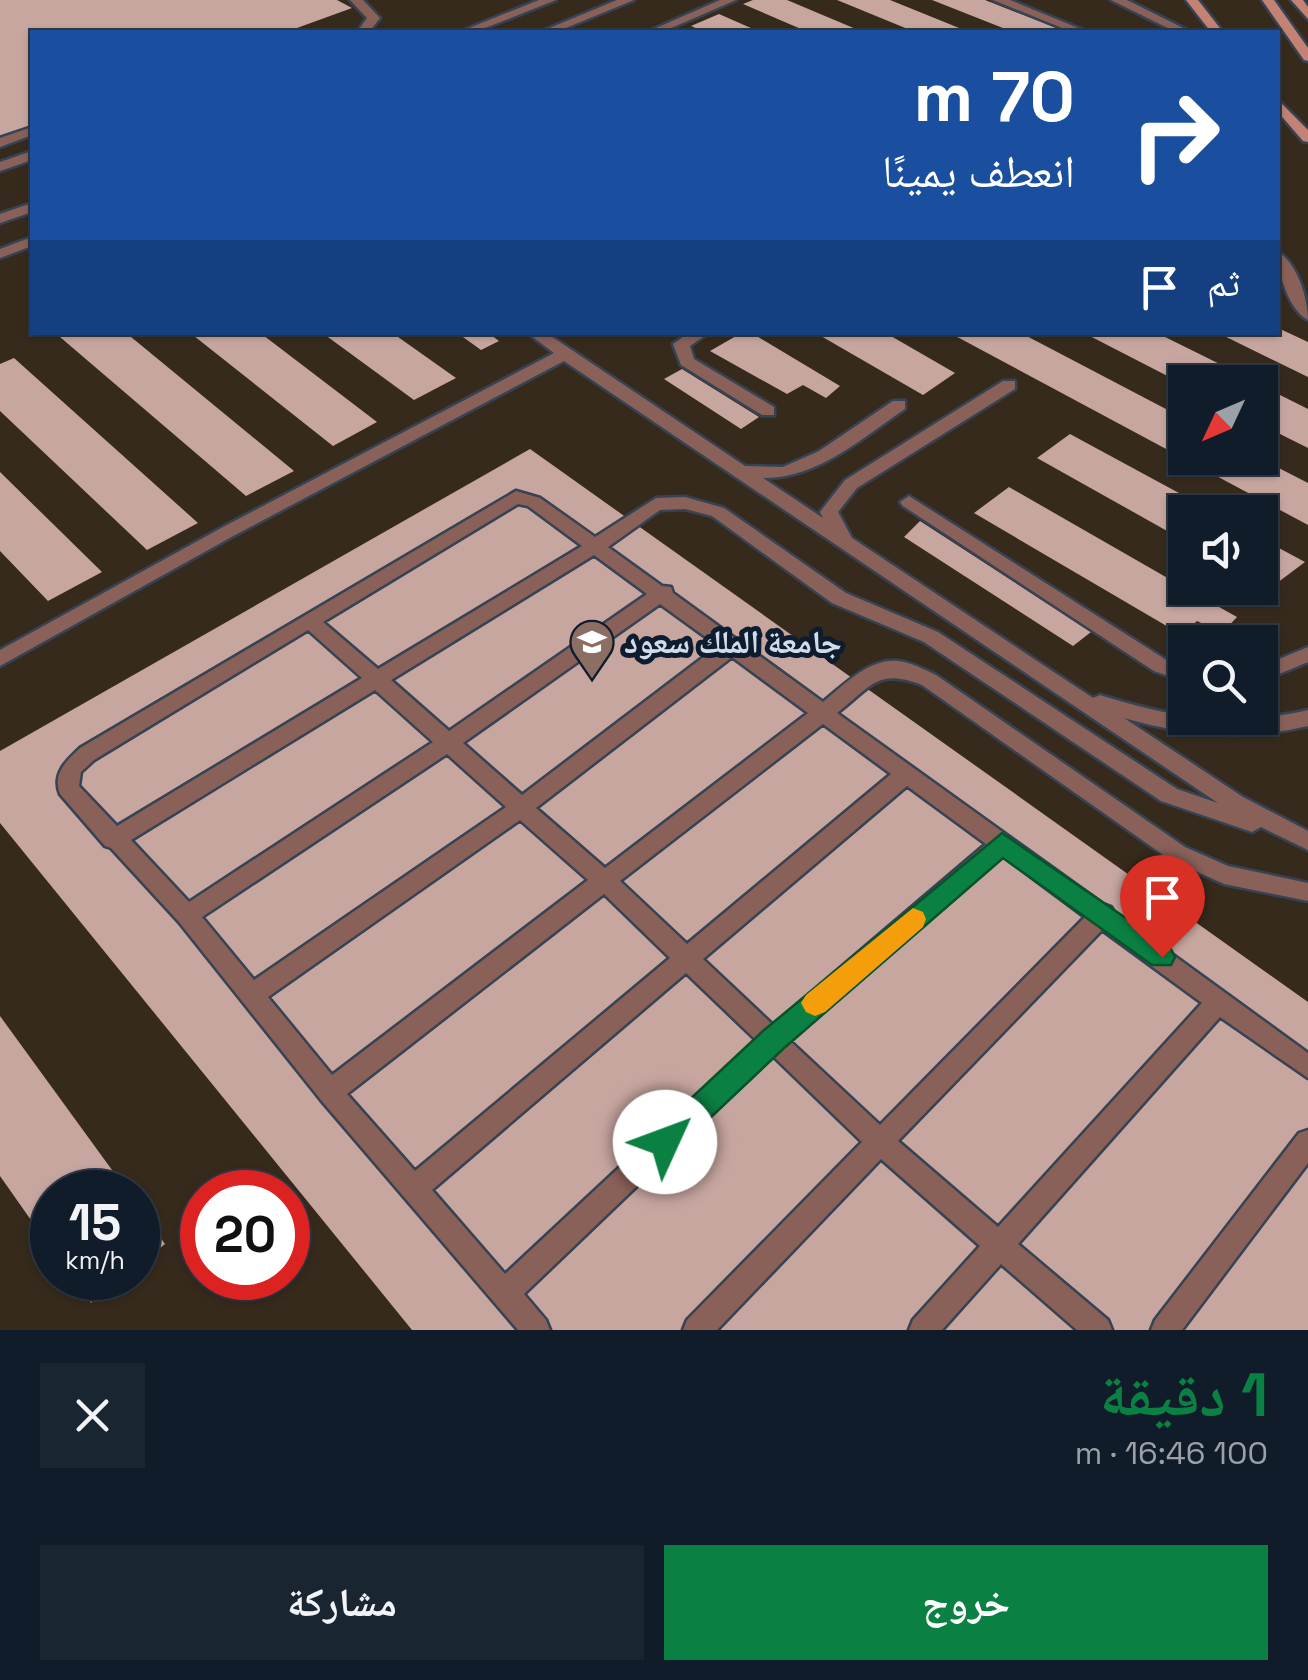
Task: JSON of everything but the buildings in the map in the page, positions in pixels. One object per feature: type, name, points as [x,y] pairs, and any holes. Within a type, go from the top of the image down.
[{"type":"main road","points":[[1192,0],[1216,30]]},
{"type":"main road","points":[[1268,0],[1308,57]]},
{"type":"main road","points":[[1297,0],[1308,15]]},
{"type":"main road","points":[[1280,106],[1308,138]]},
{"type":"lane","points":[[356,0],[374,18],[364,30]]},
{"type":"lane","points":[[471,30],[550,0]]},
{"type":"lane","points":[[551,30],[624,0]]},
{"type":"lane","points":[[658,30],[730,0]]},
{"type":"lane","points":[[998,0],[1077,30]]},
{"type":"lane","points":[[1117,0],[1180,30]]},
{"type":"lane","points":[[0,143],[30,132]]},
{"type":"lane","points":[[0,167],[30,155]]},
{"type":"lane","points":[[0,220],[30,208]]},
{"type":"lane","points":[[0,254],[30,242]]},
{"type":"lane","points":[[1280,261],[1308,316]]},
{"type":"lane","points":[[538,335],[1234,803],[1305,841]]},
{"type":"lane","points":[[697,335],[681,344],[687,362],[768,411]]},
{"type":"lane","points":[[0,659],[229,531],[565,354]]},
{"type":"lane","points":[[846,542],[830,512],[852,484],[1009,386]]},
{"type":"lane","points":[[741,472],[785,473],[825,454],[900,406]]},
{"type":"lane","points":[[536,1330],[330,1092],[187,916],[68,788],[71,769],[87,754],[516,497],[534,502],[664,592],[906,774],[1308,1066]]},
{"type":"lane","points":[[113,840],[597,545],[656,504],[685,502],[718,512],[839,598],[931,638],[1169,795],[1305,841]]},
{"type":"lane","points":[[910,502],[1168,668]]},
{"type":"lane","points":[[187,916],[451,741],[664,592]]},
{"type":"lane","points":[[308,620],[451,741],[519,809],[606,882],[880,1142],[1098,1330]]},
{"type":"lane","points":[[253,994],[519,809],[733,645]]},
{"type":"lane","points":[[1278,667],[1308,654]]},
{"type":"lane","points":[[330,1092],[877,670],[916,672],[1177,853],[1224,875],[1308,892]]},
{"type":"lane","points":[[1068,692],[1185,726],[1260,731],[1308,718]]},
{"type":"lane","points":[[413,1189],[906,774]]},
{"type":"lane","points":[[504,1294],[773,1040],[1002,844]]},
{"type":"lane","points":[[697,1330],[1103,914]]},
{"type":"lane","points":[[924,1330],[1220,1000]]},
{"type":"lane","points":[[1165,1330],[1308,1142]]},
{"type":"shaded area","name":"جامعة الملك سعود","points":[[0,0],[1308,0],[1308,1330],[0,1330]]},
{"type":"slow traffic","points":[[815,1003],[913,919]]},
{"type":"place","name":"جامعة الملك سعود","points":[[592,680]]},
{"type":"route","points":[[665,1142],[773,1040],[1002,844],[1162,957]]}]
